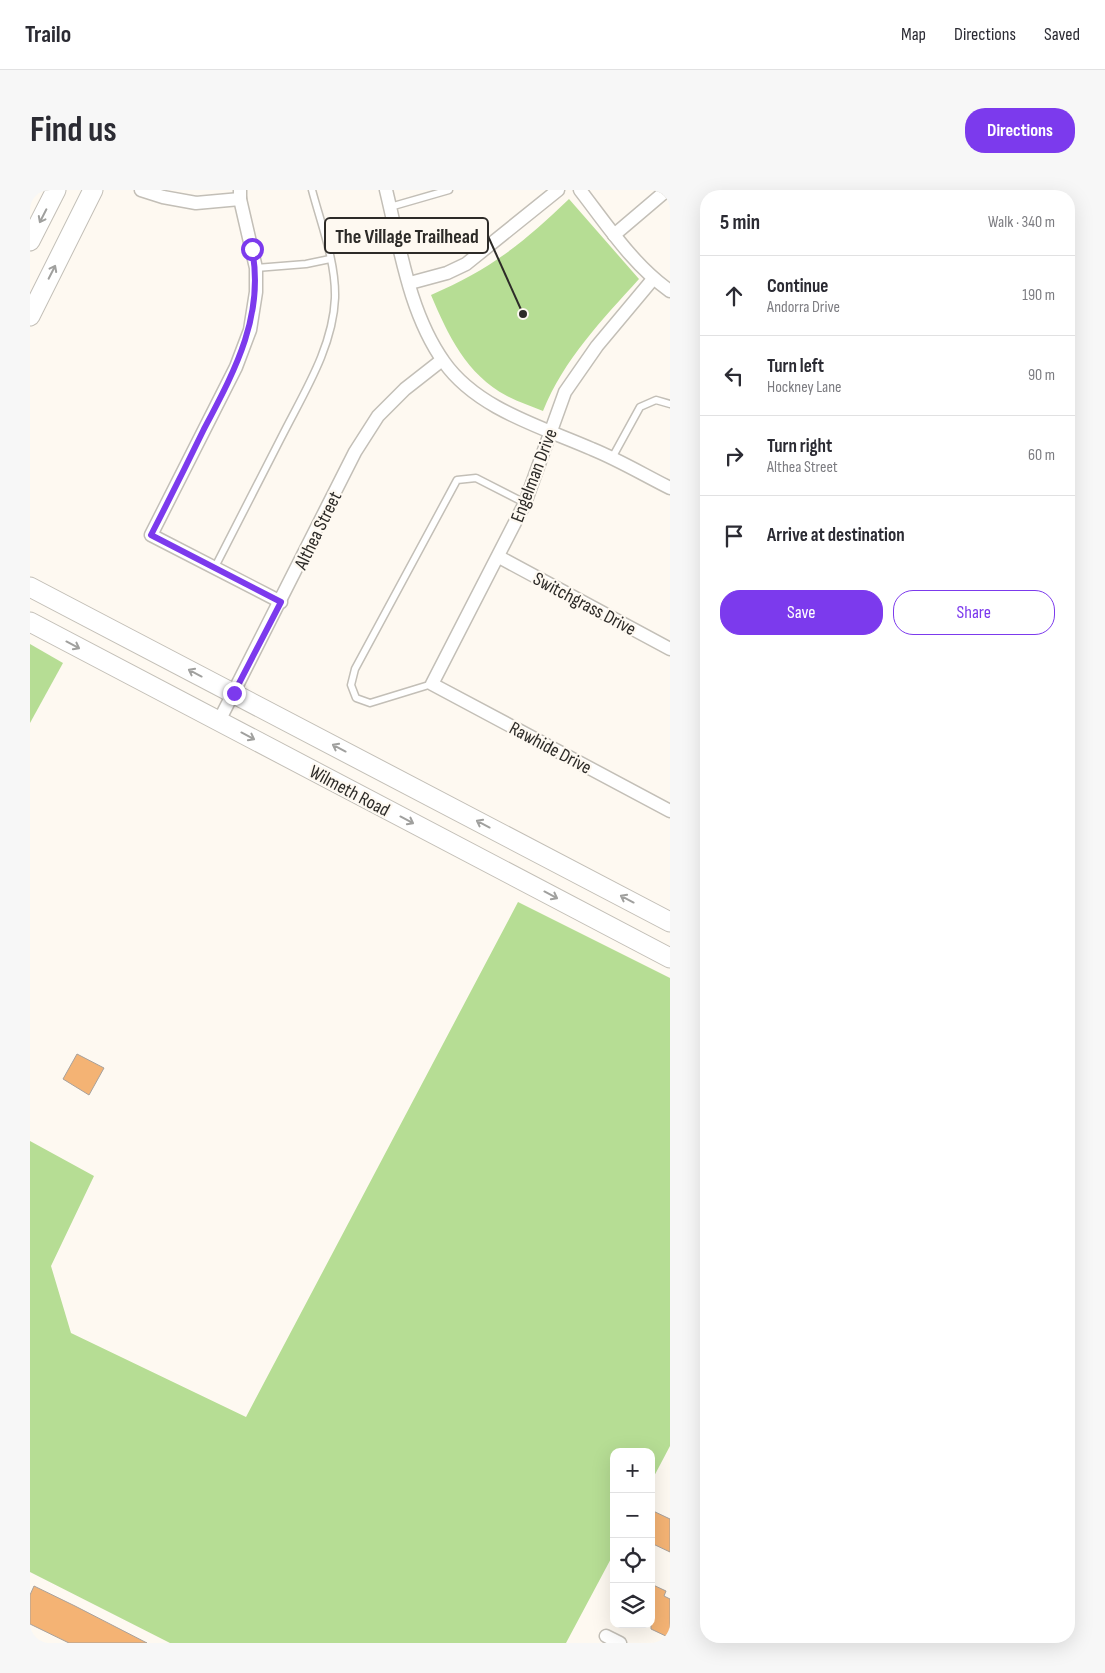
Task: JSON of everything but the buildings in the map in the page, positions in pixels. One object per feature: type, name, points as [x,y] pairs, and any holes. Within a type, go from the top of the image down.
[{"type":"street","points":[[30,241],[56,190]]},
{"type":"street","points":[[30,316],[93,190]]},
{"type":"street","points":[[141,190],[163,197],[196,203],[240,194],[256,268],[256,292],[250,330],[236,367],[151,535],[281,602]]},
{"type":"street","points":[[386,190],[420,316],[442,360],[452,372],[480,395],[505,411],[612,458],[670,488]]},
{"type":"street","points":[[410,283],[447,273],[466,264],[558,190]]},
{"type":"street","points":[[580,190],[614,235],[653,279],[670,291]]},
{"type":"street","points":[[614,235],[667,190]]},
{"type":"street","name":"Engelman Drive","points":[[432,684],[499,557],[525,503],[540,466],[550,431],[565,392],[597,346],[653,279]]},
{"type":"street","name":"Althea Street","points":[[219,721],[281,602],[355,452],[378,416],[405,389],[442,360]]},
{"type":"street","name":"Switchgrass Drive","points":[[499,557],[670,649]]},
{"type":"street","name":"Wilmeth Road","points":[[30,587],[670,922]]},
{"type":"street","name":"Wilmeth Road","points":[[30,622],[670,958]]},
{"type":"street","name":"Rawhide Drive","points":[[432,684],[670,811]]},
{"type":"street","points":[[606,1636],[620,1643]]},
{"type":"lane","points":[[215,567],[323,352],[334,313],[334,276],[312,190]]},
{"type":"lane","points":[[390,207],[449,190]]},
{"type":"lane","points":[[256,268],[306,264],[330,259]]},
{"type":"lane","points":[[612,458],[640,407],[656,400],[670,404]]},
{"type":"lane","points":[[432,684],[370,703],[356,698],[351,685],[355,669],[457,480],[476,478],[525,503]]},
{"type":"green space","points":[[569,199],[639,279],[598,325],[573,357],[543,411],[507,396],[480,377],[469,365],[452,339],[431,295],[471,275],[505,254]]},
{"type":"green space","points":[[30,644],[63,663],[30,723]]},
{"type":"green space","points":[[518,902],[670,978],[670,1446],[655,1474],[655,1448],[610,1448],[610,1560],[566,1643],[170,1643],[30,1572],[30,1141],[94,1176],[51,1266],[71,1333],[246,1417]]},
{"type":"place","name":"The Village Trailhead","points":[[523,314]]},
{"type":"route","points":[[234,693],[281,602],[151,535],[236,367],[250,330],[256,292],[256,268],[252,249]]}]
